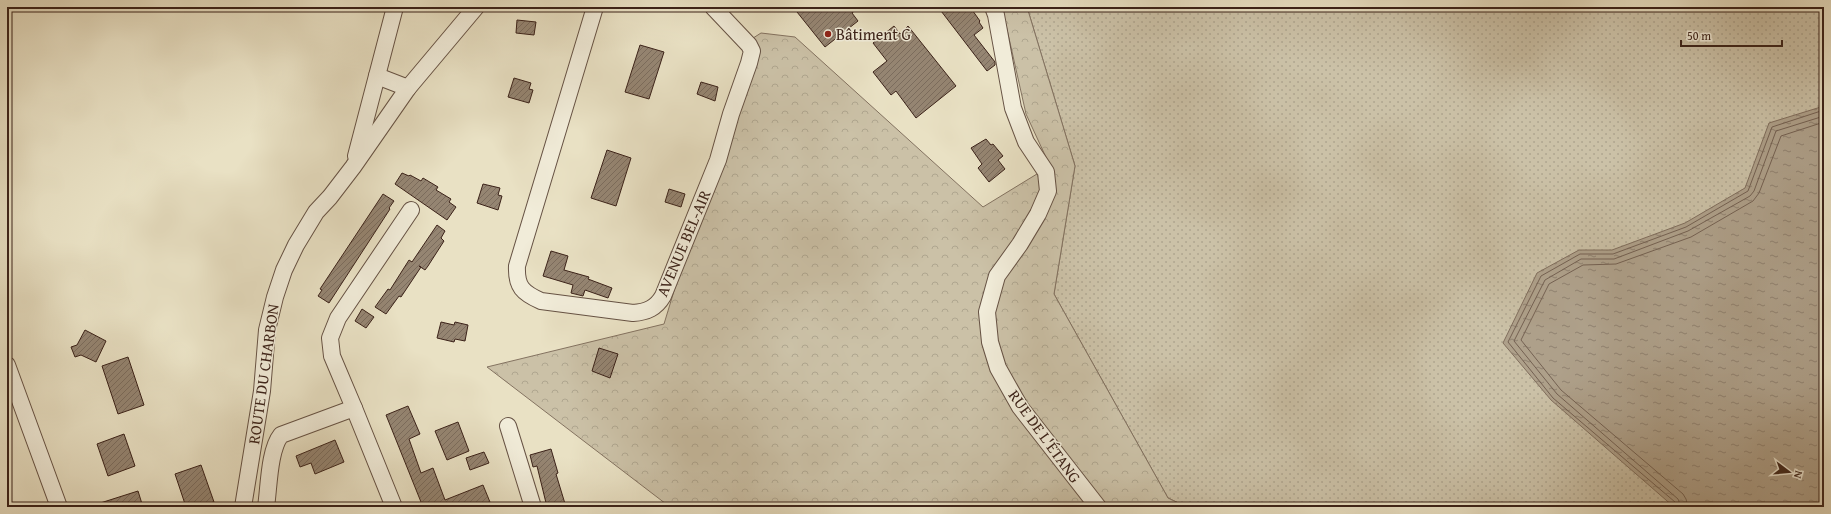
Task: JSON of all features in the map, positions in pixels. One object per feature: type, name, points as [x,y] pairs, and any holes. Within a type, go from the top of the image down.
[{"type":"street","name":"ROUTE DU CHARBON","points":[[353,167],[395,7]]},
{"type":"street","name":"ROUTE DU CHARBON","points":[[243,507],[262,392],[267,330],[275,297],[284,270],[308,224],[353,167],[408,88],[476,7]]},
{"type":"street","name":"AVENUE BEL-AIR","points":[[594,7],[517,266],[516,279],[520,287],[528,295],[541,301],[633,313],[651,309],[658,304],[662,296],[718,160],[731,114],[749,63],[752,51],[749,45],[713,7]]},
{"type":"street","name":"RUE DE L'ÉTANG","points":[[992,7],[996,15],[1013,108],[1026,142],[1046,172],[1048,190],[1038,214],[1020,244],[997,276],[987,312],[990,342],[998,368],[1020,408],[1098,507]]},
{"type":"street","points":[[377,76],[408,88]]},
{"type":"street","points":[[394,507],[332,356],[330,338],[338,318],[411,210]]},
{"type":"street","points":[[7,365],[59,507]]},
{"type":"street","points":[[266,507],[274,449],[277,440],[281,435],[354,408]]},
{"type":"street","points":[[508,426],[533,507]]},
{"type":"green space","points":[[1002,7],[1027,7],[1075,166],[1054,294],[1168,498],[1187,507],[670,507],[487,367],[664,324],[750,40],[761,33],[795,37],[983,207],[1050,166],[1026,114]]},
{"type":"green space","points":[[1027,7],[1824,7],[1824,507],[1187,507],[1168,498],[1054,294],[1075,166]]},
{"type":"water","points":[[1824,106],[1824,507],[1674,507],[1551,400],[1503,343],[1537,273],[1579,250],[1612,250],[1685,223],[1745,188],[1769,123]]},
{"type":"building","name":"Bâtiment G","points":[[793,7],[859,7],[852,13],[858,21],[825,47]]},
{"type":"building","points":[[938,7],[970,7],[983,28],[974,35],[995,62],[995,65],[987,71]]},
{"type":"building","points":[[517,20],[536,22],[534,35],[516,33]]},
{"type":"building","points":[[894,26],[900,34],[908,26],[956,86],[916,118],[896,91],[891,95],[873,72],[887,61],[873,43]]},
{"type":"building","points":[[640,45],[664,52],[649,99],[625,92]]},
{"type":"building","points":[[514,78],[531,83],[529,89],[533,90],[529,103],[508,97]]},
{"type":"building","points":[[701,82],[718,87],[715,101],[697,94]]},
{"type":"building","points":[[986,139],[991,145],[993,144],[1003,156],[998,160],[1005,169],[989,182],[978,168],[982,164],[971,148]]},
{"type":"building","points":[[607,150],[631,158],[616,206],[591,198]]},
{"type":"building","points":[[402,173],[409,176],[410,175],[421,181],[423,178],[438,187],[436,190],[451,199],[449,202],[456,207],[447,220],[395,184]]},
{"type":"building","points":[[483,184],[500,188],[498,195],[502,196],[498,210],[477,203]]},
{"type":"building","points":[[669,189],[685,194],[681,207],[665,202]]},
{"type":"building","points":[[383,194],[394,201],[329,303],[318,296],[322,290],[320,289]]},
{"type":"building","points":[[437,225],[445,231],[441,238],[444,241],[425,270],[421,267],[401,297],[399,296],[386,314],[375,307],[388,289],[390,290],[409,260],[412,262]]},
{"type":"building","points":[[551,251],[568,256],[564,270],[589,277],[588,279],[612,288],[608,298],[585,290],[583,296],[571,293],[573,285],[543,276]]},
{"type":"building","points":[[362,309],[374,317],[366,328],[355,321]]},
{"type":"building","points":[[441,322],[454,325],[455,322],[468,325],[465,341],[455,339],[454,342],[437,338]]},
{"type":"building","points":[[85,330],[106,341],[96,362],[81,355],[75,357],[71,347],[77,345]]},
{"type":"building","points":[[599,348],[618,354],[610,378],[592,371]]},
{"type":"building","points":[[128,357],[144,405],[118,414],[102,366]]},
{"type":"building","points":[[408,406],[420,434],[409,439],[421,473],[433,468],[445,500],[483,485],[492,507],[423,507],[386,415]]},
{"type":"building","points":[[458,422],[469,451],[447,460],[435,431]]},
{"type":"building","points":[[124,434],[135,466],[108,476],[97,444]]},
{"type":"building","points":[[335,440],[344,462],[315,474],[311,463],[300,467],[296,456]]},
{"type":"building","points":[[551,449],[558,473],[556,474],[566,507],[547,507],[537,466],[533,467],[530,455]]},
{"type":"building","points":[[484,452],[489,463],[470,470],[466,458]]},
{"type":"building","points":[[201,465],[214,502],[199,507],[186,507],[175,474]]},
{"type":"building","points":[[138,491],[143,507],[95,507],[94,505]]},
{"type":"place","name":"Bâtiment G","points":[[828,34]]}]
